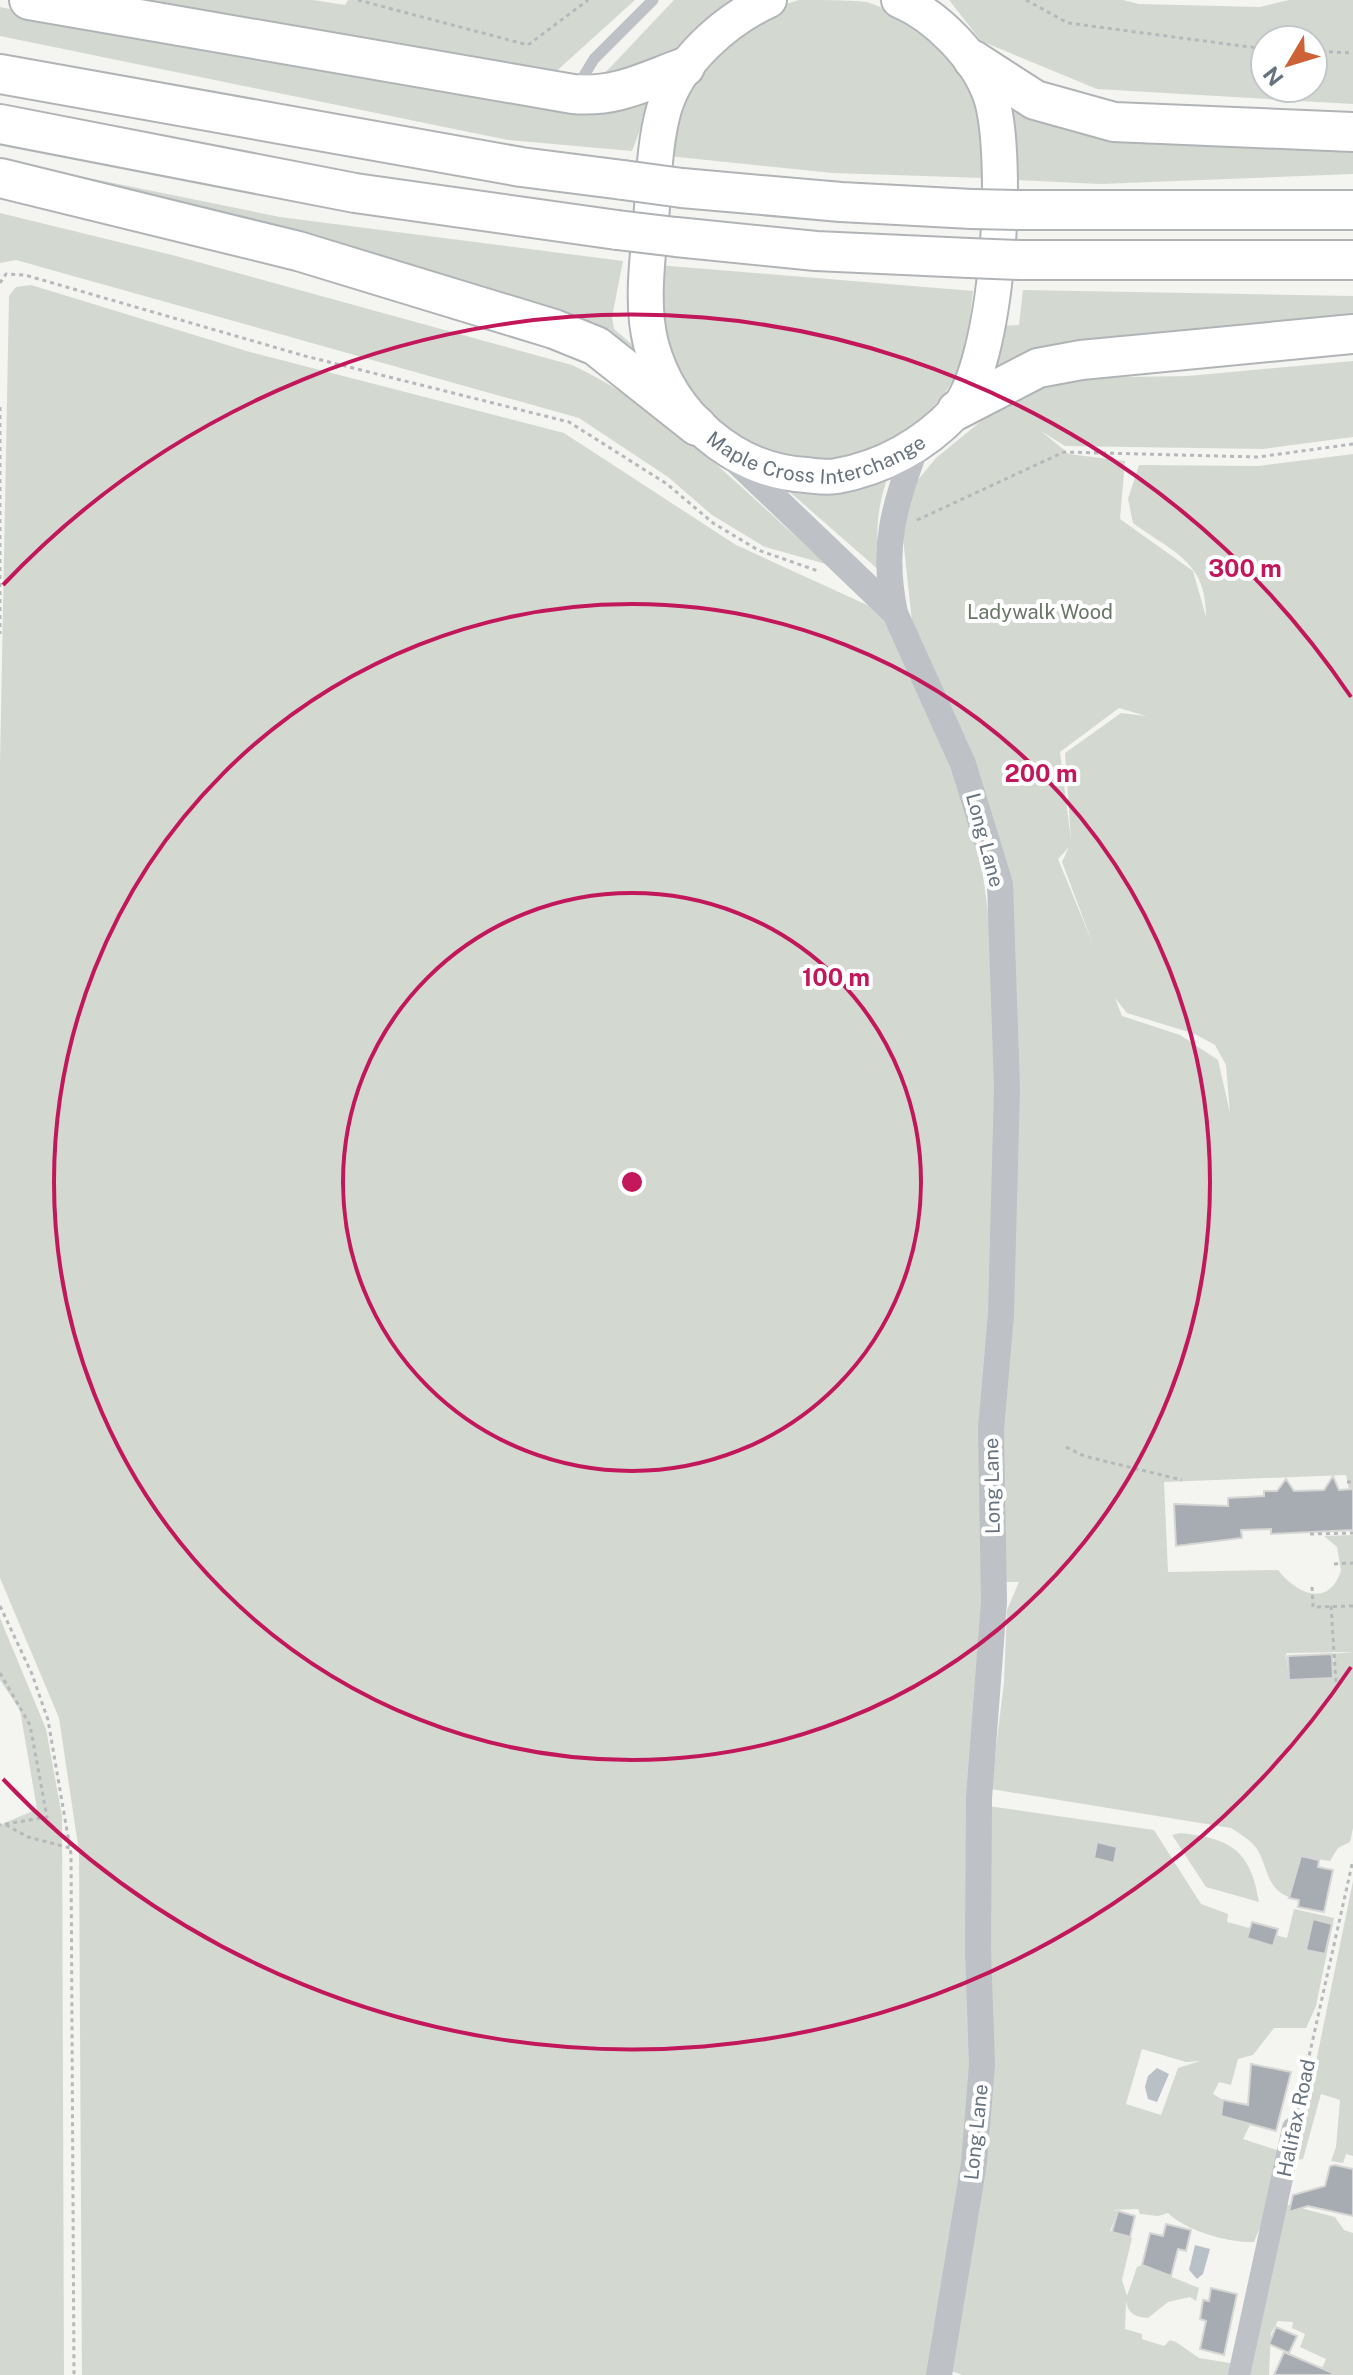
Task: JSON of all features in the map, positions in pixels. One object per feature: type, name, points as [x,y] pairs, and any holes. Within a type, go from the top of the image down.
[{"type":"highway","points":[[29,0],[600,97],[627,91],[685,67]]},
{"type":"highway","points":[[973,60],[1035,100],[1114,122],[1353,132]]},
{"type":"highway","points":[[0,74],[506,165],[682,188],[972,209],[1353,210]]},
{"type":"highway","points":[[0,124],[355,193],[676,237],[816,251],[1020,260],[1353,260]]},
{"type":"highway","points":[[0,178],[298,251],[554,329],[596,346],[711,437]]},
{"type":"highway","points":[[957,410],[1038,368],[1095,358],[1353,334]]},
{"type":"main road","name":"Maple Cross Interchange","points":[[769,0],[744,8],[685,67],[664,106],[656,146],[646,306],[651,344],[669,387],[711,437],[784,474],[834,477],[882,464],[917,444],[957,410],[979,366],[989,316],[1002,174],[993,105],[973,60],[929,13],[899,0]]},
{"type":"street","name":"Long Lane","points":[[711,437],[895,613]]},
{"type":"street","name":"Long Lane","points":[[917,444],[888,533],[895,613],[963,764],[1000,884],[1006,1073],[1001,1314],[991,1429],[994,1602],[979,1798],[978,1949],[982,2065],[974,2163],[942,2374]]},
{"type":"street","name":"Halifax Road","points":[[1239,2375],[1293,2128]]},
{"type":"lane","points":[[573,94],[594,59],[653,0]]},
{"type":"path","points":[[358,0],[528,45],[588,0]]},
{"type":"path","points":[[1026,0],[1068,23],[1249,47]]},
{"type":"path","points":[[1329,52],[1353,53]]},
{"type":"path","points":[[0,270],[320,360],[569,422],[667,484],[713,523],[758,550],[803,568],[834,574],[845,563]]},
{"type":"path","points":[[0,283],[6,274]]},
{"type":"path","points":[[0,407],[0,634]]},
{"type":"path","points":[[888,533],[1064,452],[1258,457],[1353,444]]},
{"type":"path","points":[[1066,1447],[1084,1456],[1182,1480]]},
{"type":"path","points":[[1310,1541],[1310,1533],[1353,1533]]},
{"type":"path","points":[[1334,1564],[1353,1563]]},
{"type":"path","points":[[1312,1587],[1313,1607],[1353,1606]]},
{"type":"path","points":[[0,1606],[32,1674],[48,1720],[70,1848],[74,2375]]},
{"type":"path","points":[[1331,1606],[1336,1682]]},
{"type":"path","points":[[0,1673],[30,1725],[47,1817],[0,1825]]},
{"type":"path","points":[[6,1825],[28,1837],[70,1848]]},
{"type":"path","name":"Halifax Road","points":[[1293,2128],[1353,1860]]},
{"type":"green space","points":[[109,0],[313,0],[345,5],[348,0],[635,0],[551,76]]},
{"type":"green space","points":[[674,0],[738,0],[673,60],[603,75]]},
{"type":"green space","points":[[799,0],[867,2],[914,26],[943,50],[955,63],[973,93],[982,135],[984,178],[833,173],[668,156],[677,99],[751,15]]},
{"type":"green space","points":[[949,0],[1123,0],[1139,4],[1260,7],[1289,0],[1353,0],[1353,104],[1329,103],[1329,24],[1249,24],[1249,98],[1097,89],[981,41]]},
{"type":"green space","points":[[0,7],[266,60],[456,90],[654,93],[632,151],[508,140],[0,36]]},
{"type":"green space","points":[[1003,92],[1353,135],[1353,174],[1100,184],[1015,180],[1014,133]]},
{"type":"green space","points":[[0,160],[280,217],[623,261],[612,317],[614,329],[640,351],[642,366],[0,168]]},
{"type":"green space","points":[[0,213],[176,256],[572,365],[641,405],[674,429],[826,564],[765,547],[712,515],[668,477],[579,418],[16,260],[0,263]]},
{"type":"green space","points":[[658,265],[973,291],[961,363],[936,405],[898,437],[876,449],[828,463],[803,464],[778,460],[735,437],[682,388],[674,374],[665,344]]},
{"type":"green space","points":[[31,285],[250,352],[564,433],[736,545],[876,609],[907,654],[954,767],[979,845],[990,928],[997,1082],[976,2064],[934,2375],[82,2375],[79,1852],[59,1718],[0,1578],[0,765],[9,296],[16,287]]},
{"type":"green space","points":[[1023,290],[1353,296],[1353,325],[987,373],[1000,326],[1019,325]]},
{"type":"green space","name":"Ladywalk Wood","points":[[1353,361],[1353,437],[1263,449],[1065,446],[1041,431],[1069,454],[1125,461],[1120,519],[1193,571],[1206,617],[1205,598],[1194,570],[1174,551],[1133,523],[1128,499],[1139,465],[1258,466],[1353,454],[1353,1489],[1349,1489],[1346,1475],[1164,1482],[1168,1572],[1278,1570],[1302,1590],[1320,1593],[1335,1583],[1341,1571],[1337,1547],[1324,1536],[1353,1535],[1353,1828],[1350,1842],[1338,1848],[1330,1861],[1301,1857],[1289,1897],[1272,1883],[1255,1846],[1231,1828],[991,1789],[1004,1682],[1007,1610],[1019,1582],[1005,1582],[999,1565],[1007,885],[913,631],[902,529],[917,481],[936,458],[1002,404],[1028,390],[1067,378],[1188,376]],"holes":[[[1119,708],[1146,716],[1121,713],[1065,753],[1071,840],[1060,752]],[[1069,847],[1062,862],[1093,944],[1058,859]],[[1115,998],[1127,1013],[1195,1034],[1215,1045],[1226,1065],[1230,1113],[1218,1060],[1180,1035],[1122,1016]],[[1352,1652],[1334,1654],[1333,1678],[1289,1680],[1286,1653]]]},
{"type":"green space","points":[[888,476],[878,524],[881,572],[784,487]]},
{"type":"green space","points":[[0,1618],[46,1729],[62,1816],[64,2375],[0,2375],[0,1825],[37,1809],[20,1710],[0,1680]]},
{"type":"green space","points":[[988,1806],[1154,1830],[1201,1904],[1228,1914],[1227,1922],[1287,1938],[1294,1909],[1334,1918],[1316,2006],[1306,2028],[1274,2028],[1253,2055],[1238,2059],[1231,2085],[1219,2082],[1213,2094],[1223,2100],[1221,2116],[1250,2125],[1243,2139],[1280,2151],[1263,2230],[1259,2230],[1254,2242],[1208,2235],[1168,2213],[1158,2216],[1140,2214],[1138,2209],[1113,2210],[1118,2211],[1110,2231],[1132,2238],[1122,2280],[1127,2296],[1137,2267],[1142,2265],[1199,2288],[1196,2301],[1190,2297],[1168,2302],[1148,2318],[1133,2314],[1126,2302],[1125,2329],[1164,2346],[1170,2340],[1176,2342],[1199,2358],[1236,2364],[1232,2375],[963,2375],[945,2369],[957,2297]],"holes":[[[1142,2049],[1186,2062],[1200,2061],[1178,2068],[1161,2115],[1126,2104]]]},
{"type":"green space","points":[[1180,1833],[1213,1839],[1236,1850],[1250,1870],[1259,1902],[1206,1887],[1172,1835]]},
{"type":"green space","points":[[1353,1881],[1353,2156],[1346,2154],[1343,2163],[1331,2161],[1336,2147],[1340,2100],[1321,2094],[1303,2159],[1296,2160]]},
{"type":"green space","points":[[1281,2203],[1335,2217],[1344,2230],[1353,2233],[1353,2375],[1319,2375],[1326,2359],[1300,2347],[1305,2334],[1292,2328],[1293,2322],[1278,2321],[1271,2333],[1269,2375],[1247,2375]]},
{"type":"shaded area","points":[[1157,2068],[1169,2074],[1157,2102],[1148,2099],[1145,2087],[1148,2076]]},
{"type":"shaded area","points":[[1195,2245],[1210,2249],[1203,2274],[1197,2279],[1189,2270]]},
{"type":"building","points":[[1333,1476],[1339,1490],[1353,1489],[1353,1530],[1271,1534],[1271,1529],[1241,1530],[1242,1538],[1176,1546],[1174,1504],[1228,1506],[1228,1498],[1264,1496],[1264,1491],[1277,1491],[1286,1479],[1294,1491],[1324,1490]]},
{"type":"building","points":[[1332,1654],[1333,1678],[1289,1680],[1288,1656]]},
{"type":"building","points":[[1097,1842],[1117,1847],[1114,1863],[1094,1858]]},
{"type":"building","points":[[1301,1856],[1319,1860],[1318,1867],[1333,1870],[1324,1912],[1298,1907],[1299,1900],[1289,1898]]},
{"type":"building","points":[[1313,1919],[1332,1924],[1325,1954],[1306,1950]]},
{"type":"building","points":[[1252,1922],[1278,1929],[1273,1946],[1247,1938]]},
{"type":"building","points":[[1251,2064],[1291,2072],[1276,2131],[1221,2116],[1223,2100],[1248,2105]]},
{"type":"building","points":[[1330,2166],[1353,2169],[1353,2216],[1308,2206],[1289,2212],[1293,2195],[1325,2186]]},
{"type":"building","points":[[1118,2211],[1135,2216],[1130,2237],[1112,2232]]},
{"type":"building","points":[[1166,2224],[1191,2230],[1186,2251],[1178,2249],[1171,2276],[1142,2265],[1150,2233],[1163,2236]]},
{"type":"building","points":[[1211,2288],[1237,2294],[1224,2355],[1200,2349],[1206,2321],[1200,2319],[1203,2300],[1209,2301]]},
{"type":"building","points":[[1276,2327],[1297,2336],[1289,2353],[1269,2344]]},
{"type":"building","points":[[1284,2352],[1337,2375],[1274,2375]]}]
